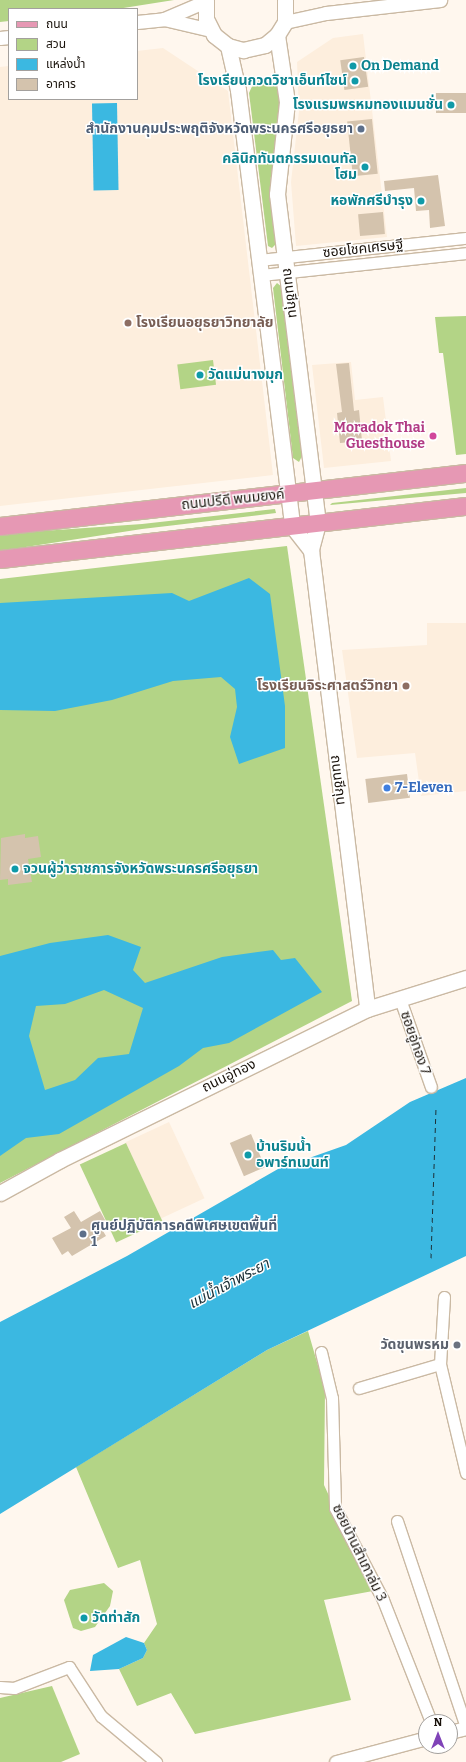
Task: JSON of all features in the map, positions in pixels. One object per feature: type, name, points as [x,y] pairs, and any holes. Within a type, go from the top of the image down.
[{"type":"main road","points":[[206,0],[205,13],[211,30],[228,46],[251,50],[265,45],[277,35],[284,22],[285,0]]},
{"type":"main road","name":"ถนนชีกุน","points":[[277,35],[287,102],[277,194],[318,523],[311,550],[367,1009]]},
{"type":"main road","name":"ถนนชีกุน","points":[[228,46],[238,90],[292,526]]},
{"type":"main road","name":"ถนนปรีดี พนมยงค์","points":[[0,526],[466,473]]},
{"type":"main road","points":[[0,559],[466,506]]},
{"type":"main road","points":[[292,526],[311,550]]},
{"type":"main road","name":"ถนนอู่ทอง","points":[[0,1193],[60,1160],[367,1009],[466,978]]},
{"type":"street","points":[[138,22],[164,19],[206,0]]},
{"type":"street","points":[[284,22],[326,13],[440,0]]},
{"type":"street","points":[[164,19],[211,30]]},
{"type":"street","name":"ซอยโชคเศรษฐี","points":[[260,268],[466,238]]},
{"type":"street","name":"ซอยโชคเศรษฐี","points":[[286,264],[466,253]]},
{"type":"street","name":"ซอยอู่ทอง 7","points":[[400,999],[431,1087]]},
{"type":"street","points":[[444,1297],[440,1364],[466,1474]]},
{"type":"street","name":"ซอยบ้านสำเภาล่ม 3","points":[[321,1352],[332,1398],[335,1508],[383,1600],[428,1714]]},
{"type":"street","points":[[359,1388],[440,1364]]},
{"type":"street","points":[[397,1521],[466,1728]]},
{"type":"street","points":[[0,1687],[14,1688],[69,1667],[101,1716],[156,1762]]},
{"type":"street","points":[[336,1762],[418,1740]]},
{"type":"shaded area","points":[[363,34],[387,237],[296,246],[291,182],[299,111],[297,62],[333,38]]},
{"type":"shaded area","name":"โรงเรียนอยุธยาวิทยาลัย","points":[[163,48],[228,91],[273,475],[0,506],[0,67],[8,66],[8,100],[138,100],[138,51]]},
{"type":"shaded area","points":[[351,362],[355,400],[383,397],[391,461],[324,468],[312,365]]},
{"type":"shaded area","name":"โรงเรียนจิระศาสตร์วิทยา","points":[[427,623],[466,623],[466,791],[421,796],[415,753],[357,758],[342,650],[427,645]]},
{"type":"shaded area","points":[[169,1122],[204,1198],[161,1218],[125,1142]]},
{"type":"green space","points":[[0,0],[174,0],[123,8],[8,8],[8,21],[0,22]]},
{"type":"green space","points":[[263,79],[277,84],[281,103],[270,184],[276,244],[272,248],[268,246],[249,93],[254,82]]},
{"type":"green space","points":[[277,283],[282,287],[302,456],[299,462],[293,458],[273,288]]},
{"type":"green space","points":[[466,316],[466,454],[456,455],[443,353],[439,353],[435,317]]},
{"type":"green space","points":[[213,360],[216,385],[180,389],[177,364]]},
{"type":"green space","points":[[466,488],[466,493],[330,505],[332,503]]},
{"type":"green space","points":[[275,509],[276,513],[142,529],[0,551],[0,534],[142,524]]},
{"type":"green space","points":[[287,546],[352,1001],[0,1183],[0,579]]},
{"type":"green space","points":[[126,1143],[162,1221],[116,1242],[80,1165]]},
{"type":"green space","points":[[308,1331],[325,1390],[324,1485],[373,1591],[324,1600],[351,1700],[195,1734],[171,1693],[137,1706],[119,1669],[143,1658],[147,1650],[144,1643],[157,1624],[140,1560],[118,1568],[76,1467],[267,1350]]},
{"type":"green space","points":[[104,1583],[113,1591],[110,1606],[95,1627],[81,1631],[73,1628],[64,1600],[70,1590]]},
{"type":"green space","points":[[52,1686],[80,1754],[61,1762],[0,1762],[0,1698]]},
{"type":"water","points":[[92,103],[117,103],[119,190],[94,190]]},
{"type":"water","points":[[249,578],[270,594],[285,706],[285,748],[239,764],[230,737],[237,707],[235,689],[221,677],[173,681],[112,700],[55,711],[0,710],[0,603],[172,593],[189,601]]},
{"type":"water","points":[[108,935],[141,947],[133,970],[145,983],[222,957],[273,950],[281,960],[295,958],[322,992],[229,1043],[203,1048],[179,1066],[59,1134],[26,1138],[0,1156],[0,956],[50,943]],"holes":[[[104,990],[143,1008],[129,1054],[98,1058],[75,1080],[45,1090],[29,1036],[36,1006],[65,1004]]]},
{"type":"water","name":"แม่น้ำเจ้าพระยา","points":[[466,1078],[466,1256],[267,1350],[0,1514],[0,1322],[127,1256],[278,1169],[346,1145],[410,1102]]},
{"type":"water","points":[[126,1637],[144,1643],[147,1650],[143,1658],[119,1669],[90,1671],[93,1655]]},
{"type":"building","points":[[364,57],[368,87],[344,90],[340,60]]},
{"type":"building","name":"โรงแรมพรหมทองแมนชั่น","points":[[436,93],[466,93],[466,113],[436,113]]},
{"type":"building","points":[[372,119],[378,174],[353,176],[347,122]]},
{"type":"building","points":[[438,175],[445,226],[430,228],[429,210],[416,211],[414,188],[385,191],[384,181]]},
{"type":"building","points":[[383,212],[385,234],[360,236],[358,214]]},
{"type":"building","points":[[349,363],[354,411],[359,410],[362,441],[340,443],[337,413],[342,412],[336,364]]},
{"type":"building","name":"7-Eleven","points":[[407,774],[410,798],[368,803],[365,779]]},
{"type":"building","name":"จวนผู้ว่าราชการจังหวัดพระนครศรีอยุธยา","points":[[25,834],[25,838],[38,836],[41,857],[28,859],[32,882],[8,885],[8,879],[0,880],[1,838]]},
{"type":"building","name":"บ้านริมน้ำ อพาร์ทเมนท์","points":[[251,1134],[265,1167],[244,1176],[230,1143]]},
{"type":"building","name":"ศูนย์ปฏิบัติการคดีพิเศษเขตพื้นที่ 1","points":[[74,1211],[81,1222],[100,1211],[109,1227],[103,1231],[106,1236],[72,1256],[68,1251],[62,1255],[52,1238],[71,1228],[64,1217]]},
{"type":"ferry route","points":[[431,1258],[436,1106]]},
{"type":"place","name":"On Demand","points":[[353,66]]},
{"type":"place","name":"โรงเรียนกวดวิชาเอ็นท์ไซน์","points":[[355,81]]},
{"type":"place","name":"โรงแรมพรหมทองแมนชั่น","points":[[451,105]]},
{"type":"place","name":"สำนักงานคุมประพฤติจังหวัดพระนครศรีอยุธยา","points":[[361,129]]},
{"type":"place","name":"คลินิกทันตกรรมเดนทัล โฮม","points":[[365,167]]},
{"type":"place","name":"หอพักศรีบำรุง","points":[[421,201]]},
{"type":"place","name":"โรงเรียนอยุธยาวิทยาลัย","points":[[128,323]]},
{"type":"place","name":"วัดแม่นางมุก","points":[[200,375]]},
{"type":"place","name":"Moradok Thai Guesthouse","points":[[433,436]]},
{"type":"place","name":"โรงเรียนจิระศาสตร์วิทยา","points":[[406,686]]},
{"type":"place","name":"7-Eleven","points":[[387,788]]},
{"type":"place","name":"จวนผู้ว่าราชการจังหวัดพระนครศรีอยุธยา","points":[[15,869]]},
{"type":"place","name":"บ้านริมน้ำ อพาร์ทเมนท์","points":[[248,1155]]},
{"type":"place","name":"ศูนย์ปฏิบัติการคดีพิเศษเขตพื้นที่ 1","points":[[83,1234]]},
{"type":"place","name":"วัดขุนพรหม","points":[[457,1345]]},
{"type":"place","name":"วัดท่าสัก","points":[[84,1618]]}]
